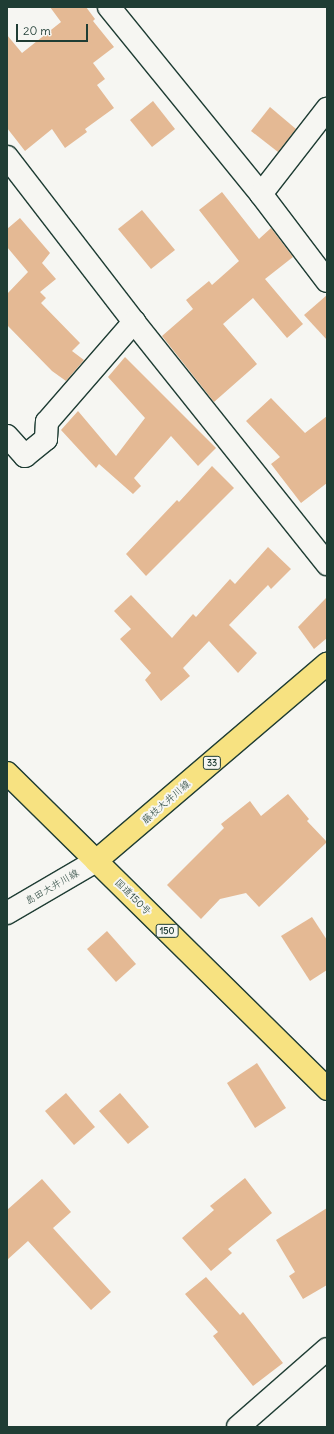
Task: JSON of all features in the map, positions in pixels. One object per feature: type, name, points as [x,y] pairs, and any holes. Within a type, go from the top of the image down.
[{"type":"main road","name":"藤枝大井川線","points":[[96,861],[327,664]]},
{"type":"main road","name":"国道150号","points":[[7,773],[327,1089]]},
{"type":"street","points":[[109,7],[261,194],[327,281]]},
{"type":"street","points":[[261,194],[327,109]]},
{"type":"street","points":[[7,157],[134,322],[327,564]]},
{"type":"street","points":[[7,436],[24,456],[46,439],[47,422],[134,322]]},
{"type":"street","name":"島田大井川線","points":[[7,913],[96,861]]},
{"type":"street","points":[[238,1427],[327,1349]]},
{"type":"building","points":[[50,7],[86,7],[95,19],[93,21],[114,47],[93,63],[105,79],[97,85],[114,108],[85,129],[87,132],[65,148],[52,129],[25,151],[7,128],[7,35],[22,53],[61,22]]},
{"type":"building","points":[[153,101],[175,129],[152,147],[130,120]]},
{"type":"building","points":[[270,107],[296,129],[278,152],[251,131]]},
{"type":"building","points":[[222,192],[259,239],[271,228],[293,257],[265,279],[303,324],[287,338],[253,298],[223,324],[257,364],[214,402],[162,336],[193,309],[186,300],[209,281],[212,285],[239,261],[199,210]]},
{"type":"building","points":[[142,210],[175,250],[151,269],[118,229]]},
{"type":"building","points":[[20,218],[50,253],[42,263],[56,279],[40,292],[46,298],[41,303],[80,343],[72,351],[84,360],[66,381],[52,371],[7,325],[7,294],[28,272],[7,247],[7,229]]},
{"type":"building","points":[[327,295],[327,340],[304,315]]},
{"type":"building","points":[[125,357],[216,448],[198,466],[171,436],[134,478],[141,486],[133,494],[99,464],[96,468],[61,430],[78,411],[116,456],[145,418],[108,377]]},
{"type":"building","points":[[271,398],[305,433],[327,416],[327,483],[301,503],[271,464],[280,457],[246,421]]},
{"type":"building","points":[[212,466],[234,488],[146,576],[126,554],[177,500],[179,502]]},
{"type":"building","points":[[268,547],[291,569],[271,589],[268,585],[229,625],[257,653],[238,673],[209,641],[183,668],[190,676],[161,701],[145,680],[151,673],[120,639],[131,629],[114,611],[131,595],[172,638],[193,614],[196,617],[230,579],[235,584]]},
{"type":"building","points":[[327,597],[327,638],[314,649],[298,627]]},
{"type":"building","points":[[288,794],[309,819],[307,821],[327,842],[259,907],[246,893],[220,899],[201,919],[167,885],[224,828],[221,824],[250,801],[261,816]]},
{"type":"building","points":[[312,917],[327,940],[327,970],[310,981],[281,936]]},
{"type":"building","points":[[107,931],[136,964],[116,982],[87,949]]},
{"type":"building","points":[[257,1063],[286,1108],[255,1128],[227,1083]]},
{"type":"building","points":[[66,1093],[95,1127],[74,1145],[45,1111]]},
{"type":"building","points":[[120,1093],[149,1127],[128,1144],[99,1111]]},
{"type":"building","points":[[245,1178],[272,1213],[228,1249],[232,1253],[211,1271],[182,1238],[214,1210],[210,1206]]},
{"type":"building","points":[[42,1179],[71,1212],[53,1228],[111,1292],[91,1310],[28,1241],[7,1260],[7,1210]]},
{"type":"building","points":[[327,1208],[327,1285],[303,1299],[289,1276],[295,1272],[276,1240]]},
{"type":"building","points":[[206,1277],[240,1315],[243,1312],[283,1363],[253,1386],[213,1336],[218,1332],[185,1294]]}]
